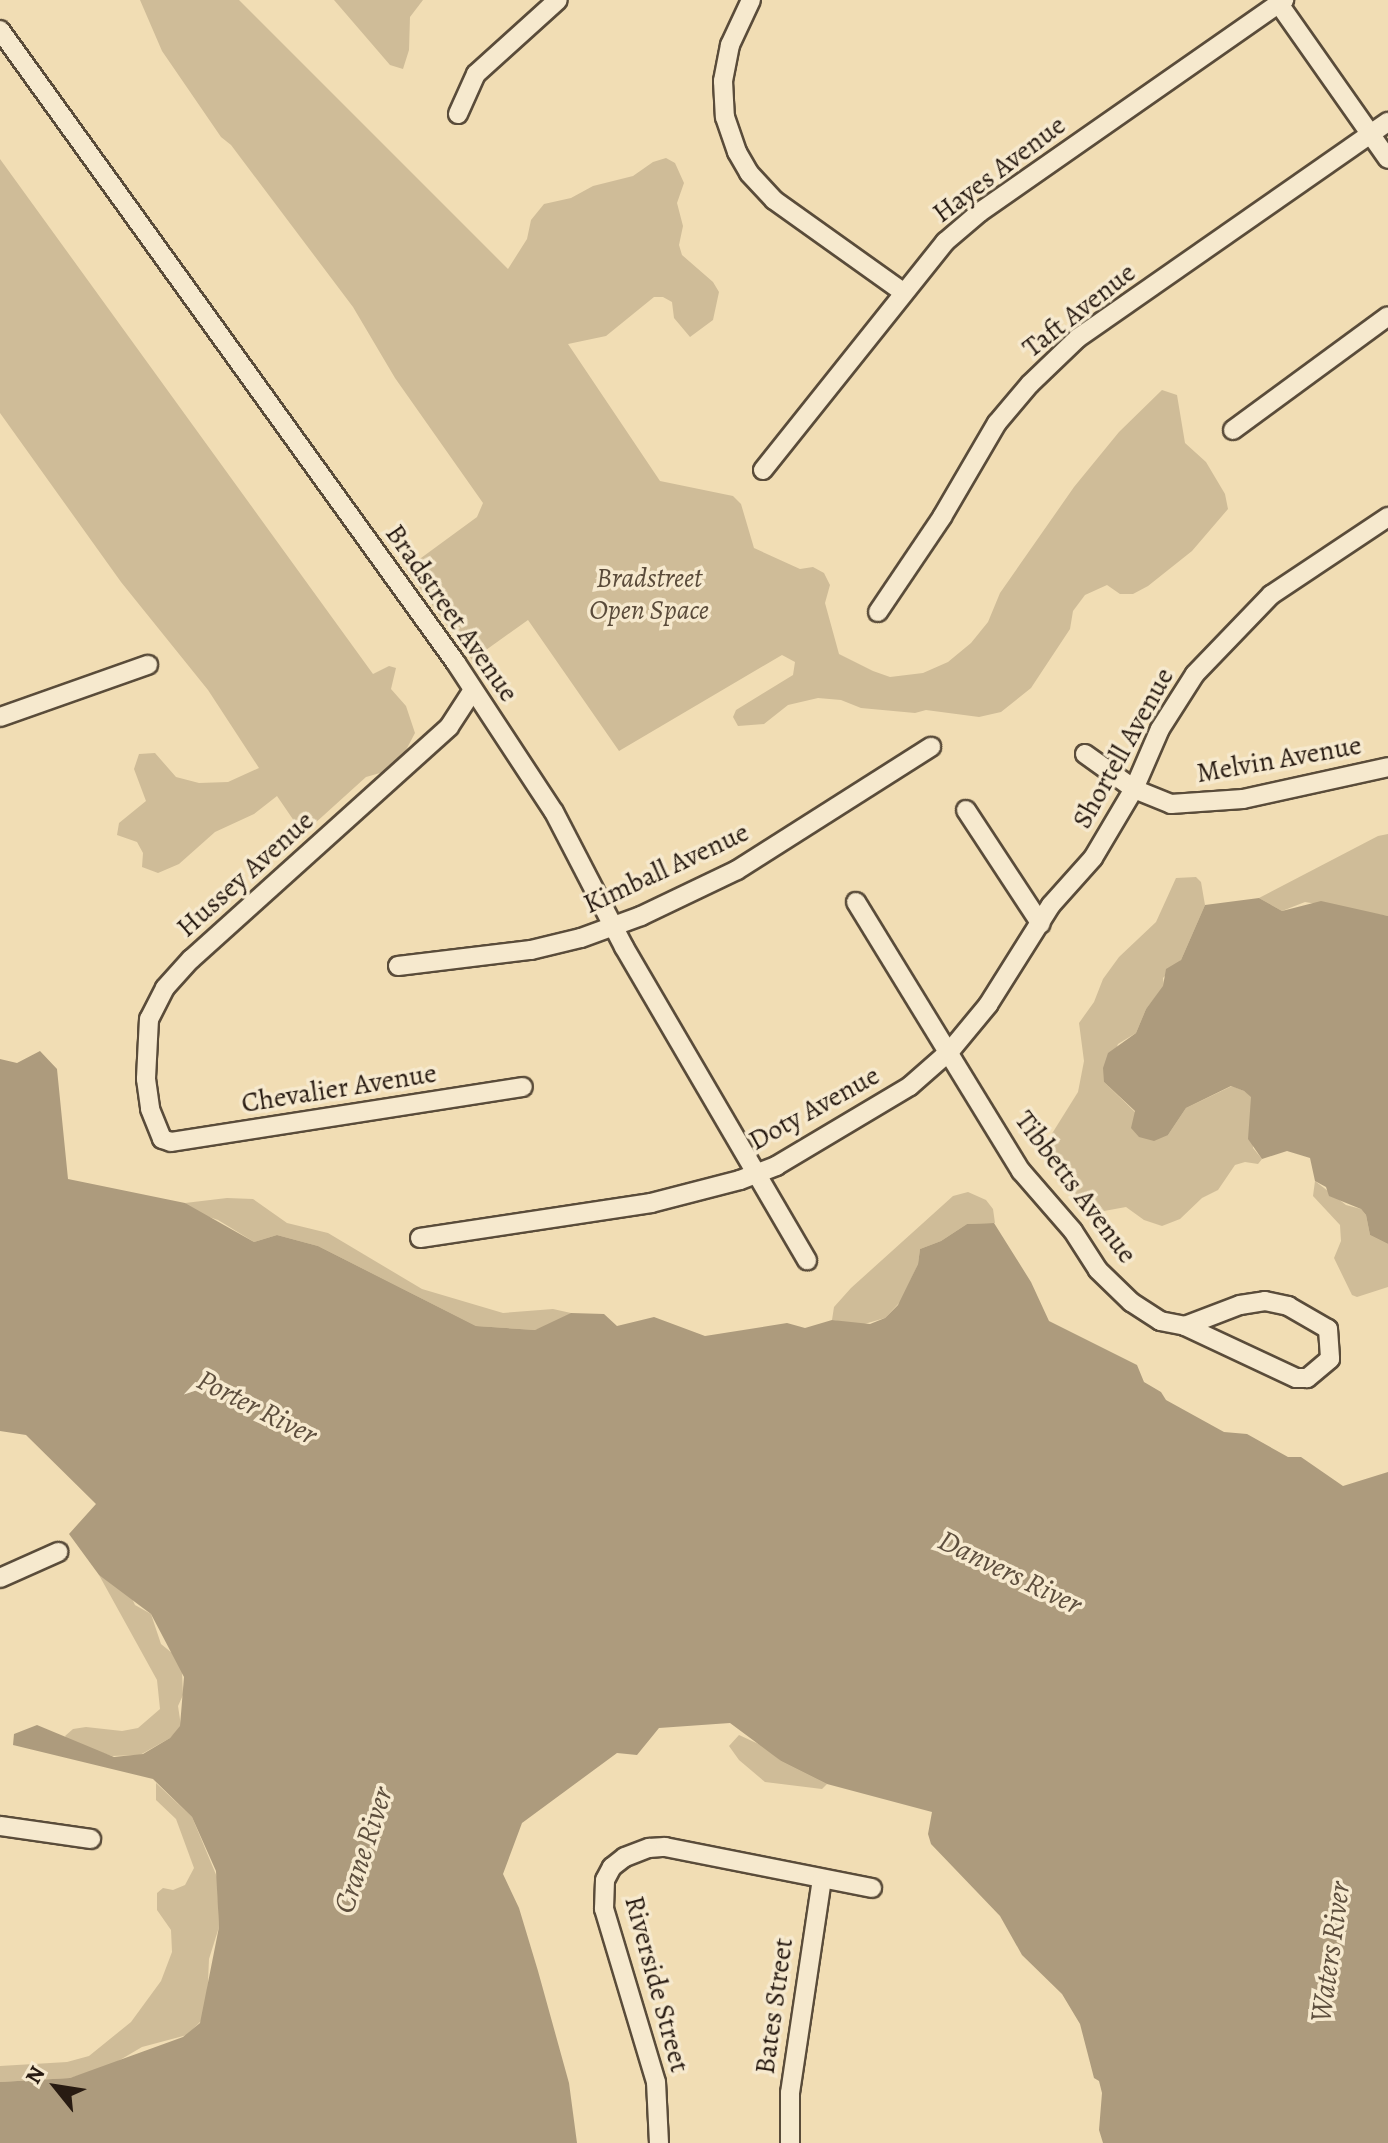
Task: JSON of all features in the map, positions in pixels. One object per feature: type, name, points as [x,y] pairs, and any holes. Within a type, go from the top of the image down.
[{"type":"street","points":[[458,114],[476,74],[558,0]]},
{"type":"street","points":[[751,0],[730,45],[723,81],[725,117],[737,152],[757,182],[774,200],[903,292]]},
{"type":"street","points":[[1282,2],[1388,159]]},
{"type":"street","name":"Hayes Avenue","points":[[763,470],[945,242],[980,212],[1282,2]]},
{"type":"street","name":"Bradstreet Avenue","points":[[0,30],[473,690],[554,812],[613,926],[807,1260]]},
{"type":"street","name":"Taft Avenue","points":[[878,612],[942,517],[997,423],[1030,384],[1078,338],[1388,122]]},
{"type":"street","points":[[1233,430],[1388,316]]},
{"type":"street","name":"Shortell Avenue","points":[[1093,858],[1134,789],[1160,729],[1195,674],[1271,595],[1388,517]]},
{"type":"street","points":[[0,717],[148,665]]},
{"type":"street","name":"Hussey Avenue","points":[[164,1140],[150,1109],[145,1050],[149,1019],[165,988],[191,959],[449,727],[473,690]]},
{"type":"street","name":"Kimball Avenue","points":[[398,966],[531,950],[613,926],[737,870],[931,747]]},
{"type":"street","name":"Melvin Avenue","points":[[1085,754],[1134,789],[1171,804],[1243,799],[1388,767]]},
{"type":"street","points":[[966,810],[1041,924]]},
{"type":"street","name":"Doty Avenue","points":[[420,1238],[457,1235],[651,1203],[776,1166],[910,1086],[950,1051],[988,1005],[1051,905],[1093,858]]},
{"type":"street","name":"Tibbetts Avenue","points":[[856,902],[1021,1171],[1073,1231],[1098,1270],[1131,1302],[1160,1321],[1185,1326],[1296,1378],[1307,1378],[1330,1359],[1328,1329],[1265,1301],[1240,1305],[1185,1326]]},
{"type":"street","name":"Chevalier Avenue","points":[[164,1140],[171,1142],[523,1087]]},
{"type":"street","points":[[0,1578],[58,1552]]},
{"type":"street","points":[[0,1826],[91,1839]]},
{"type":"street","name":"Riverside Street","points":[[659,2143],[656,2082],[604,1909],[605,1880],[612,1867],[637,1853],[665,1847],[822,1879]]},
{"type":"street","points":[[822,1879],[872,1888]]},
{"type":"street","name":"Bates Street","points":[[790,2143],[790,2093],[822,1879]]},
{"type":"green space","name":"Bradstreet Open Space","points":[[140,0],[239,0],[508,269],[527,239],[531,220],[544,204],[571,198],[593,186],[633,176],[653,162],[666,158],[675,163],[684,183],[677,203],[683,226],[679,245],[682,255],[713,282],[719,292],[713,320],[690,337],[674,318],[672,302],[663,297],[654,297],[606,336],[568,344],[660,481],[733,496],[741,504],[754,548],[800,569],[813,567],[824,573],[830,585],[825,603],[839,654],[873,671],[890,677],[923,673],[948,662],[971,643],[988,622],[1000,593],[1074,487],[1119,432],[1162,390],[1177,395],[1185,443],[1206,462],[1225,494],[1228,509],[1192,551],[1148,586],[1133,594],[1120,594],[1107,585],[1085,595],[1073,611],[1070,629],[1031,688],[1001,712],[979,717],[926,710],[915,713],[861,708],[841,700],[818,698],[788,705],[764,724],[738,726],[733,717],[736,710],[793,675],[795,662],[782,655],[619,751],[528,620],[472,660],[406,569],[477,517],[483,503],[395,378],[353,307],[231,145],[221,137],[162,51]]},
{"type":"green space","points":[[334,0],[423,0],[410,17],[409,50],[403,69],[390,65]]},
{"type":"green space","points":[[0,159],[373,674],[389,666],[396,668],[391,689],[406,706],[415,733],[405,752],[387,771],[366,777],[303,834],[277,796],[254,814],[215,832],[179,864],[158,873],[142,867],[143,853],[137,842],[117,835],[119,823],[146,801],[134,769],[139,754],[155,753],[176,777],[199,783],[228,782],[259,768],[208,690],[121,582],[0,413]]},
{"type":"green space","points":[[1388,834],[1388,916],[1305,902],[1282,911],[1259,898],[1378,836]]},
{"type":"green space","points":[[1196,877],[1201,882],[1205,905],[1181,960],[1163,978],[1164,986],[1146,1009],[1136,1033],[1118,1044],[1104,1082],[1135,1112],[1168,1135],[1186,1108],[1232,1086],[1244,1091],[1251,1096],[1253,1148],[1262,1159],[1258,1164],[1245,1162],[1235,1165],[1218,1190],[1202,1198],[1180,1219],[1162,1226],[1144,1220],[1126,1207],[1104,1211],[1075,1196],[1046,1164],[1043,1148],[1078,1092],[1084,1061],[1079,1023],[1094,1002],[1103,979],[1119,957],[1156,922],[1176,878]]},
{"type":"green space","points":[[1315,1181],[1346,1205],[1361,1209],[1366,1215],[1370,1235],[1388,1244],[1388,1287],[1357,1297],[1352,1295],[1334,1258],[1341,1241],[1340,1225],[1313,1196]]},
{"type":"green space","points":[[968,1192],[986,1200],[993,1209],[995,1223],[967,1224],[941,1241],[920,1249],[918,1264],[901,1301],[885,1318],[861,1325],[832,1320],[834,1307],[851,1288],[953,1196]]},
{"type":"green space","points":[[227,1198],[253,1199],[287,1223],[328,1233],[422,1289],[503,1313],[553,1309],[571,1313],[567,1320],[535,1330],[476,1326],[318,1246],[277,1235],[254,1242],[218,1220],[194,1212],[185,1203]]},
{"type":"green space","points":[[99,1575],[128,1590],[135,1605],[151,1614],[161,1644],[172,1653],[182,1671],[183,1695],[178,1706],[181,1726],[170,1738],[140,1755],[112,1756],[69,1742],[65,1736],[73,1729],[86,1727],[122,1731],[138,1728],[160,1709],[157,1680]]},
{"type":"green space","points":[[739,1735],[827,1784],[822,1789],[765,1782],[739,1760],[729,1746]]},
{"type":"green space","points":[[156,1783],[192,1817],[217,1877],[219,1927],[209,1959],[207,2004],[203,2019],[187,2035],[142,2047],[108,2067],[70,2078],[0,2082],[0,2066],[67,2062],[89,2056],[131,2022],[161,1981],[172,1952],[171,1930],[157,1910],[157,1893],[163,1888],[173,1890],[185,1885],[194,1868],[176,1819],[156,1800]]},
{"type":"water","points":[[1259,898],[1282,911],[1321,901],[1388,916],[1388,1244],[1370,1235],[1366,1215],[1361,1209],[1329,1196],[1326,1187],[1315,1181],[1310,1158],[1287,1151],[1262,1159],[1248,1139],[1251,1097],[1244,1091],[1231,1086],[1186,1108],[1168,1135],[1154,1141],[1139,1137],[1131,1128],[1135,1111],[1104,1082],[1103,1068],[1108,1053],[1136,1033],[1146,1009],[1163,986],[1166,969],[1181,960],[1205,905]]},
{"type":"water","points":[[40,1051],[57,1069],[68,1179],[185,1203],[254,1242],[277,1235],[318,1246],[476,1326],[535,1330],[571,1313],[604,1314],[617,1326],[654,1317],[705,1336],[787,1323],[805,1328],[832,1320],[870,1324],[885,1318],[898,1305],[918,1264],[920,1249],[941,1241],[967,1224],[994,1223],[1031,1282],[1049,1321],[1137,1365],[1144,1382],[1161,1392],[1166,1400],[1224,1432],[1247,1434],[1288,1457],[1301,1457],[1343,1486],[1388,1472],[1388,2143],[1103,2143],[1099,2130],[1102,2093],[1099,2081],[1094,2078],[1080,2024],[1062,1994],[1022,1955],[1000,1916],[931,1844],[928,1834],[932,1812],[827,1784],[781,1761],[730,1723],[659,1728],[637,1755],[617,1753],[522,1823],[503,1874],[519,1908],[569,2083],[577,2143],[0,2143],[0,2082],[70,2078],[183,2037],[200,2023],[219,1927],[216,1871],[192,1817],[153,1779],[13,1745],[14,1734],[37,1725],[114,1757],[143,1754],[170,1738],[180,1726],[184,1677],[151,1614],[99,1575],[69,1534],[96,1504],[26,1435],[0,1431],[0,1059],[17,1063]]},
{"type":"water label","name":"Porter River","points":[[257,1407]]},
{"type":"water label","name":"Danvers River","points":[[1010,1572]]},
{"type":"water label","name":"Crane River","points":[[363,1850]]},
{"type":"water label","name":"Waters River","points":[[1330,1952]]}]
